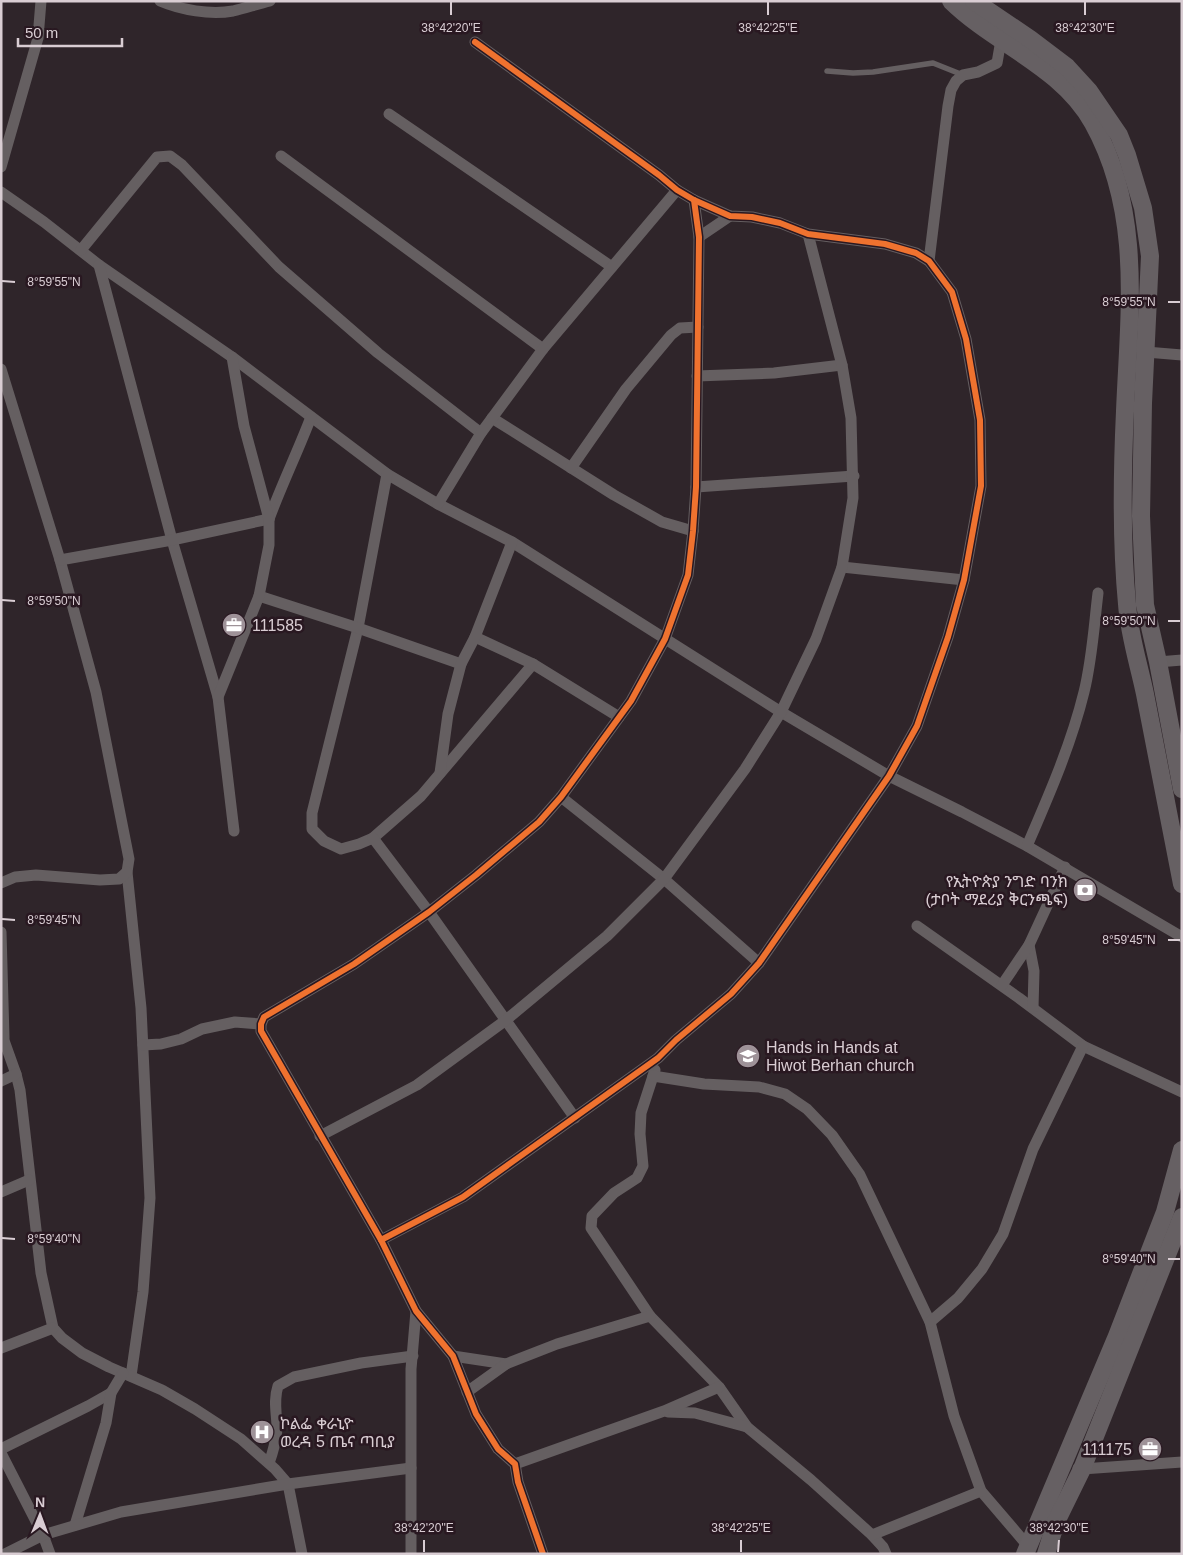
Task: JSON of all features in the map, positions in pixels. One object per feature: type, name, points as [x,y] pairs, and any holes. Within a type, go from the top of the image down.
[{"type":"main road","points":[[951,1],[1001,40],[1050,73],[1076,99],[1092,122],[1110,162],[1125,212],[1130,258],[1122,523],[1127,607],[1182,884]]},
{"type":"main road","points":[[974,1],[1067,67],[1089,91],[1119,135],[1143,208],[1150,256],[1142,403],[1140,516],[1145,606],[1158,662],[1182,790]]},
{"type":"main road","points":[[1026,1550],[1117,1336],[1165,1212],[1182,1150]]},
{"type":"main road","points":[[1046,1554],[1056,1522],[1082,1469],[1182,1217]]},
{"type":"street","points":[[1,167],[38,38],[41,1]]},
{"type":"street","points":[[160,1],[169,5],[200,11],[231,11],[270,1]]},
{"type":"street","points":[[929,261],[951,90],[956,81],[963,75],[978,72],[997,63],[1001,40]]},
{"type":"street","points":[[381,1240],[463,1197],[658,1058],[676,1040],[731,994],[759,963],[888,776],[917,726],[948,637],[964,580],[981,486],[980,420],[966,339],[952,292],[929,261],[916,253],[885,244],[808,234],[780,223],[752,217],[730,216],[694,200],[677,190],[476,42]]},
{"type":"street","points":[[389,114],[612,267]]},
{"type":"street","points":[[81,250],[157,157],[170,156],[182,165],[279,266],[378,353],[482,433]]},
{"type":"street","points":[[282,156],[543,349]]},
{"type":"street","points":[[438,504],[492,418],[543,349],[677,190]]},
{"type":"street","points":[[1,192],[100,265],[232,357],[387,474],[438,504],[512,542],[781,712],[888,776],[1027,846],[1182,937]]},
{"type":"street","points":[[543,1554],[518,1482],[515,1464],[498,1449],[476,1414],[453,1356],[416,1311],[381,1240],[261,1031],[261,1024],[264,1017],[354,964],[429,912],[539,822],[561,797],[631,700],[665,639],[688,575],[694,531],[699,237],[694,200]]},
{"type":"street","points":[[699,237],[730,216]]},
{"type":"street","points":[[320,1136],[417,1085],[506,1020],[607,936],[664,879],[745,769],[781,712],[816,640],[842,567],[853,498],[854,476],[851,418],[842,366],[808,234]]},
{"type":"street","points":[[100,265],[172,540],[218,696],[234,831]]},
{"type":"street","points":[[571,468],[626,389],[671,335],[680,328],[698,327]]},
{"type":"street","points":[[1146,352],[1182,355]]},
{"type":"street","points":[[232,357],[244,426],[270,518]]},
{"type":"street","points":[[697,376],[774,373],[842,366]]},
{"type":"street","points":[[1,369],[60,560],[96,692],[129,859],[127,872],[142,1008],[150,1198],[143,1292],[127,1375],[111,1393],[1,1449]]},
{"type":"street","points":[[218,696],[259,596],[269,545],[270,518],[311,417]]},
{"type":"street","points":[[492,418],[614,495],[662,522],[694,531]]},
{"type":"street","points":[[387,474],[358,628],[312,813],[312,829],[324,842],[341,849],[373,838],[422,796],[533,664]]},
{"type":"street","points":[[696,487],[854,476]]},
{"type":"street","points":[[60,560],[172,540],[270,518]]},
{"type":"street","points":[[440,773],[448,714],[461,664],[475,637],[512,542]]},
{"type":"street","points":[[842,567],[964,580]]},
{"type":"street","points":[[1027,846],[1049,796],[1085,690],[1098,593]]},
{"type":"street","points":[[259,596],[461,664]]},
{"type":"street","points":[[475,637],[533,664],[619,717]]},
{"type":"street","points":[[1158,662],[1182,660]]},
{"type":"street","points":[[561,797],[664,879],[759,963]]},
{"type":"street","points":[[373,838],[429,912],[575,1118]]},
{"type":"street","points":[[1002,985],[1029,945],[1064,867]]},
{"type":"street","points":[[1,890],[2,883],[14,877],[36,876],[100,880],[119,878],[127,872]]},
{"type":"street","points":[[917,926],[1002,985],[1083,1046],[1182,1092]]},
{"type":"street","points":[[1,932],[2,1035],[20,1090],[41,1273],[54,1328],[62,1338],[82,1353],[162,1390],[195,1409],[241,1439],[269,1463],[288,1484],[302,1554]]},
{"type":"street","points":[[1029,945],[1034,970],[1033,1008]]},
{"type":"street","points":[[143,1046],[181,1040],[202,1029],[235,1022],[261,1024]]},
{"type":"street","points":[[930,1322],[958,1298],[982,1269],[1003,1234],[1033,1149],[1083,1046]]},
{"type":"street","points":[[658,1058],[641,1113],[643,1166],[637,1178],[614,1193],[592,1216],[591,1228],[650,1316],[719,1387],[747,1427],[872,1534],[883,1547],[886,1554]]},
{"type":"street","points":[[1,1081],[16,1074]]},
{"type":"street","points":[[653,1076],[704,1084],[759,1087],[786,1094],[807,1109],[832,1135],[860,1175],[930,1322],[954,1416],[981,1491],[1026,1550]]},
{"type":"street","points":[[1,1192],[29,1180]]},
{"type":"street","points":[[411,1554],[413,1356],[416,1311]]},
{"type":"street","points":[[467,1392],[506,1364],[557,1344],[650,1316]]},
{"type":"street","points":[[1,1348],[54,1328]]},
{"type":"street","points":[[269,1463],[274,1448],[277,1428],[275,1394],[278,1386],[294,1377],[361,1363],[413,1356]]},
{"type":"street","points":[[453,1356],[506,1364]]},
{"type":"street","points":[[515,1464],[664,1412],[719,1387]]},
{"type":"street","points":[[75,1525],[106,1423],[111,1393]]},
{"type":"street","points":[[664,1412],[695,1413],[747,1427]]},
{"type":"street","points":[[3,1459],[44,1535],[50,1554]]},
{"type":"street","points":[[1065,1462],[1082,1469],[1182,1462]]},
{"type":"street","points":[[5,1554],[44,1535],[121,1512],[288,1484],[411,1468]]},
{"type":"street","points":[[872,1534],[981,1491]]},
{"type":"lane","points":[[827,70],[860,73],[933,63],[963,75]]},
{"type":"cycle path","points":[[381,1240],[463,1197],[658,1058],[676,1040],[731,994],[759,963],[889,776],[917,726],[948,637],[964,580],[981,486],[980,420],[966,339],[952,292],[929,261],[916,253],[885,244],[808,234],[780,223],[752,217],[730,216],[694,200],[677,190],[475,42]]},
{"type":"cycle path","points":[[543,1554],[518,1482],[515,1464],[498,1449],[476,1414],[453,1356],[416,1311],[381,1240],[261,1031],[261,1024],[264,1017],[354,964],[429,912],[539,822],[561,797],[631,701],[665,639],[688,575],[696,487],[699,237],[694,200]]},
{"type":"place","name":"111585","points":[[234,625]]},
{"type":"place","name":"የኢትዮጵያ ንግድ ባንክ (ታቦት ማደሪያ ቅርንጫፍ)","points":[[1085,890]]},
{"type":"place","name":"Hands in Hands at Hiwot Berhan church","points":[[748,1056]]},
{"type":"place","name":"ኮልፌ ቀራኒዮ ወረዳ 5 ጤና ጣቢያ","points":[[262,1432]]},
{"type":"place","name":"111175","points":[[1150,1449]]}]
